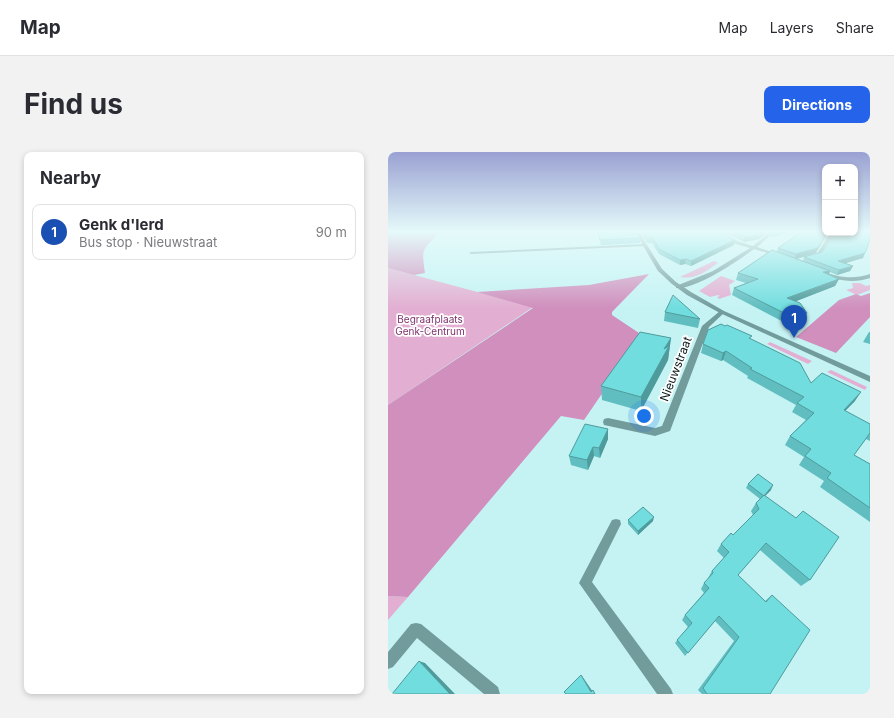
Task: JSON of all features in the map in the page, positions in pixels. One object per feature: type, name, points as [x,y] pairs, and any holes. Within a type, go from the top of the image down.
[{"type":"street","points":[[652,257],[659,268],[678,287],[722,312],[870,379]]},
{"type":"street","points":[[678,287],[698,281],[738,257]]},
{"type":"street","points":[[783,257],[788,259]]},
{"type":"street","points":[[823,273],[840,279],[852,280],[870,276]]},
{"type":"street","name":"Nieuwstraat","points":[[608,422],[655,432],[666,428],[706,326],[722,312]]},
{"type":"lane","points":[[806,259],[813,257]]},
{"type":"lane","points":[[616,524],[585,583],[666,694]]},
{"type":"lane","points":[[388,662],[416,629],[493,692],[493,694]]},
{"type":"green space","points":[[714,261],[718,263],[705,272],[686,278],[680,277]]},
{"type":"green space","name":"Begraafplaats Genk-Centrum","points":[[388,268],[533,307],[388,405]]},
{"type":"green space","points":[[721,276],[735,281],[729,285],[731,295],[719,299],[717,297],[720,296],[718,295],[710,297],[699,291]]},
{"type":"green space","points":[[852,283],[860,283],[866,286],[870,285],[870,290],[857,295],[846,290],[853,288]]},
{"type":"green space","points":[[770,342],[812,361],[808,364],[767,344]]},
{"type":"green space","points":[[831,370],[867,387],[865,390],[827,372]]},
{"type":"green space","points":[[388,596],[408,597],[388,620]]},
{"type":"shaded area","points":[[388,257],[423,257],[425,273],[414,275],[388,268]]},
{"type":"shaded area","points":[[649,274],[612,312],[612,315],[642,335],[584,420],[561,416],[408,597],[388,596],[388,405],[533,308],[477,292],[589,285]]},
{"type":"shaded area","points":[[870,293],[870,317],[836,353],[796,337],[839,300],[856,294],[861,296]]},
{"type":"building","points":[[675,257],[699,257],[691,261],[686,259],[680,260]]},
{"type":"building","points":[[761,257],[792,257],[830,271],[823,272],[839,279],[787,298],[800,303],[807,313],[794,318],[734,288],[758,279],[738,273]]},
{"type":"building","points":[[805,257],[851,257],[838,261],[853,266],[839,270]]},
{"type":"building","points":[[673,295],[700,319],[665,312]]},
{"type":"building","points":[[721,324],[725,326],[727,325],[752,336],[749,338],[800,363],[811,383],[822,373],[861,392],[844,410],[870,424],[870,433],[854,455],[870,464],[870,508],[827,478],[831,473],[805,456],[811,449],[790,436],[814,413],[797,403],[804,397],[750,369],[752,368],[726,351],[723,353],[703,344],[708,330]]},
{"type":"building","points":[[640,332],[671,338],[664,349],[669,346],[641,397],[601,386]]},
{"type":"building","points":[[585,424],[608,429],[599,448],[593,447],[587,460],[569,456]]},
{"type":"building","points":[[758,474],[773,485],[764,496],[748,484]]},
{"type":"building","points":[[764,495],[796,518],[803,511],[839,537],[810,580],[766,543],[738,575],[766,602],[772,595],[810,630],[770,694],[707,694],[703,688],[739,637],[719,616],[688,653],[677,640],[692,623],[685,615],[709,588],[704,583],[713,573],[712,571],[729,552],[721,544],[731,533],[733,535],[759,509],[756,503]]},
{"type":"building","points":[[643,507],[654,517],[638,531],[628,520]]},
{"type":"building","points":[[419,661],[450,694],[392,694]]},
{"type":"building","points":[[581,675],[591,692],[593,690],[595,694],[566,694],[564,692]]},
{"type":"place","name":"Genk d'Ierd","points":[[794,338]]}]
